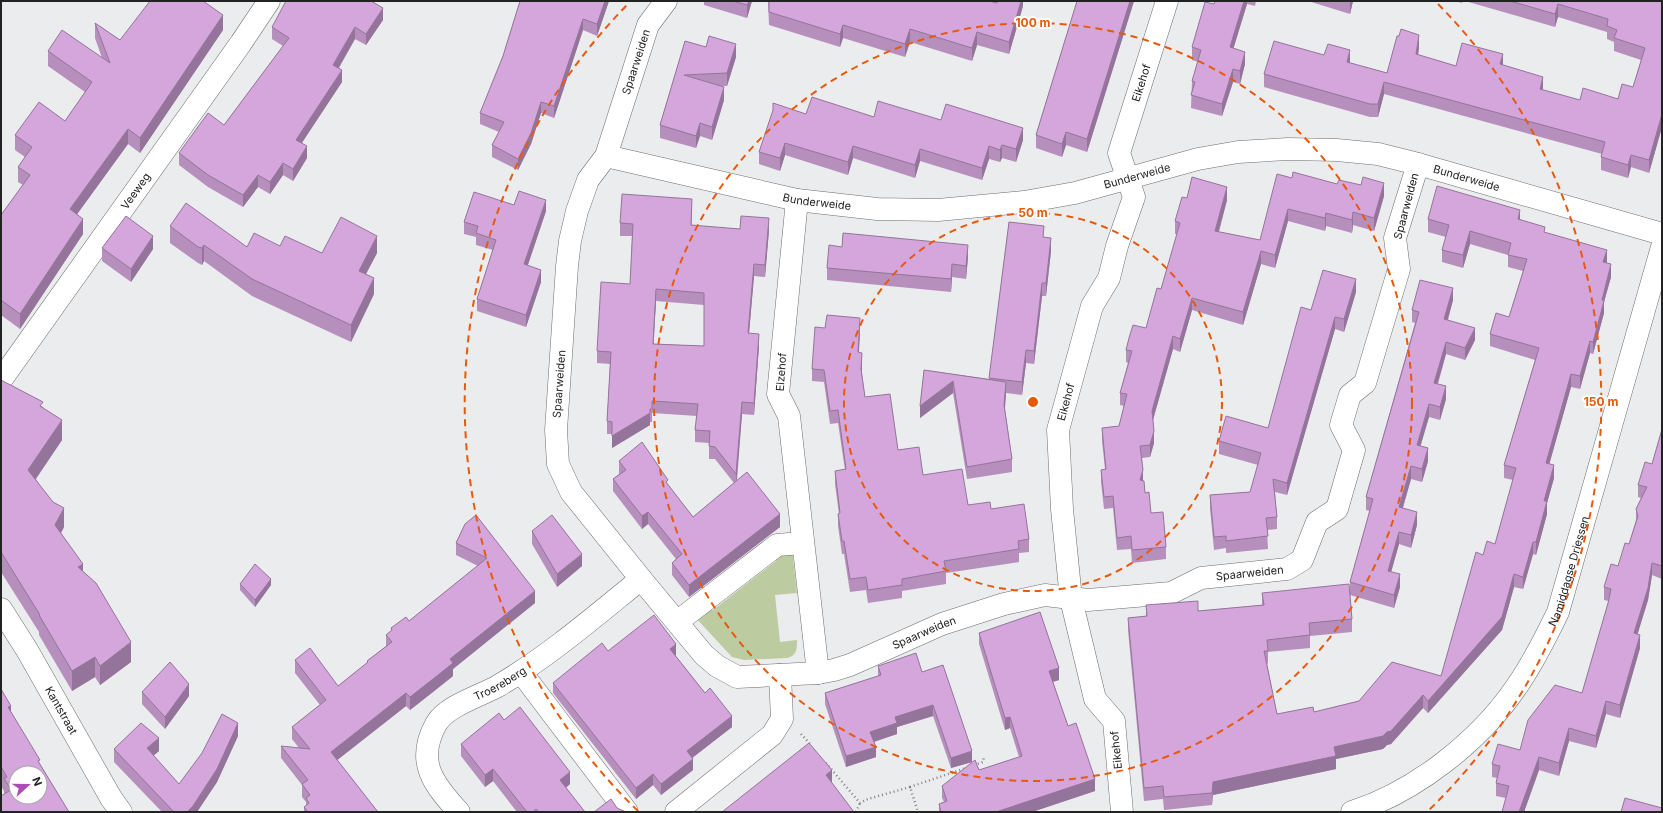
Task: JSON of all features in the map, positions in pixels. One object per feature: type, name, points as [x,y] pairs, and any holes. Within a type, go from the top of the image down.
[{"type":"street","name":"Veeweg","points":[[1,380],[269,1]]},
{"type":"street","name":"Spaarweiden","points":[[666,1],[648,25],[606,156],[588,180],[577,211],[570,241],[556,430],[556,448],[558,464],[571,492],[704,655],[728,673],[737,677],[818,673],[850,665],[942,624],[1004,604],[1045,595],[1088,600],[1170,593],[1201,578],[1287,569],[1302,560],[1317,522],[1337,509],[1354,450],[1341,425],[1350,395],[1366,383],[1399,269],[1395,238],[1418,164]]},
{"type":"street","name":"Eikehof","points":[[1122,812],[1114,721],[1095,698],[1071,599],[1062,509],[1058,430],[1092,306],[1109,278],[1117,246],[1134,197],[1119,153],[1167,1]]},
{"type":"street","name":"Bunderweide","points":[[606,156],[797,200],[877,209],[938,210],[1031,200],[1075,193],[1198,159],[1238,152],[1288,149],[1337,150],[1378,154],[1418,164],[1662,234]]},
{"type":"street","name":"Elzehof","points":[[797,200],[778,394],[789,416],[802,543],[818,673]]},
{"type":"street","name":"Namiddagse Driessen","points":[[1352,812],[1371,806],[1412,784],[1453,755],[1484,726],[1516,687],[1537,654],[1558,612],[1662,247]]},
{"type":"street","points":[[677,622],[777,545],[802,543]]},
{"type":"street","name":"Troereberg","points":[[459,812],[440,792],[429,773],[427,754],[436,723],[446,714],[468,700],[496,687],[552,651],[641,579]]},
{"type":"street","name":"Kantstraat","points":[[1,609],[27,650],[111,798],[121,812]]},
{"type":"street","points":[[521,672],[627,812]]},
{"type":"street","points":[[676,812],[772,735],[782,719],[780,675]]},
{"type":"path","points":[[782,719],[803,736],[813,748]]},
{"type":"path","points":[[856,812],[860,803],[868,799],[910,787],[983,762],[984,756]]},
{"type":"path","points":[[822,759],[860,803]]},
{"type":"path","points":[[910,787],[918,812]]},
{"type":"green space","points":[[792,549],[797,593],[775,595],[780,642],[797,640],[795,654],[787,658],[744,660],[732,657],[695,617],[702,610],[713,610],[776,561],[778,551]]},
{"type":"building","points":[[150,1],[203,1],[223,15],[140,138],[128,129],[70,209],[83,219],[20,314],[1,300],[1,215],[30,175],[18,167],[32,147],[15,135],[39,102],[65,121],[92,82],[48,51],[62,30],[110,63],[95,23],[120,40]]},
{"type":"building","points":[[286,1],[371,1],[383,8],[366,34],[355,27],[333,65],[342,70],[296,140],[307,146],[293,169],[283,163],[270,182],[258,175],[243,195],[208,175],[179,153],[208,113],[224,125],[289,38],[272,27]]},
{"type":"building","points":[[520,1],[605,1],[597,24],[583,19],[554,106],[541,102],[531,133],[518,159],[492,145],[504,122],[480,113],[503,56]]},
{"type":"building","points":[[733,1],[749,1],[747,5]]},
{"type":"building","points":[[769,1],[989,1],[997,3],[998,1],[1021,1],[1009,42],[977,32],[972,48],[910,29],[905,44],[843,25],[840,34],[769,12]]},
{"type":"building","points":[[1077,1],[1130,1],[1087,139],[1066,132],[1062,144],[1036,135]]},
{"type":"building","points":[[1215,1],[1244,1],[1230,47],[1245,52],[1240,71],[1233,69],[1222,104],[1191,95],[1195,82],[1192,81],[1201,50],[1192,47],[1205,2],[1214,4]]},
{"type":"building","points":[[1510,1],[1662,1],[1662,114],[1649,160],[1631,155],[1628,165],[1601,157],[1605,142],[1384,82],[1378,104],[1370,104],[1264,74],[1274,41],[1324,55],[1328,44],[1350,50],[1347,62],[1387,73],[1397,36],[1399,36],[1401,29],[1419,35],[1416,54],[1456,66],[1462,43],[1503,54],[1500,64],[1543,77],[1540,89],[1580,100],[1583,88],[1618,99],[1622,84],[1633,87],[1645,48],[1614,38],[1617,30],[1607,26],[1608,19],[1558,4],[1555,14]]},
{"type":"building","points":[[709,36],[736,44],[727,73],[684,75],[724,87],[712,127],[700,123],[696,136],[660,125],[685,41],[706,47]]},
{"type":"building","points":[[812,97],[874,117],[878,101],[941,120],[946,104],[1023,128],[1016,149],[1002,145],[1000,150],[989,146],[982,168],[920,149],[915,165],[853,146],[848,162],[785,143],[780,158],[759,152],[773,110],[773,103],[806,114]]},
{"type":"building","points":[[1293,172],[1337,184],[1339,180],[1361,185],[1363,177],[1384,183],[1374,218],[1353,212],[1352,220],[1326,213],[1325,218],[1288,209],[1275,255],[1261,251],[1243,312],[1192,298],[1180,339],[1173,336],[1152,411],[1154,431],[1150,445],[1140,446],[1143,470],[1140,480],[1144,481],[1145,493],[1149,492],[1151,513],[1163,512],[1166,547],[1132,550],[1131,536],[1117,538],[1113,496],[1104,497],[1101,470],[1106,469],[1102,428],[1119,426],[1127,394],[1120,393],[1132,351],[1126,350],[1129,338],[1133,325],[1146,328],[1157,288],[1161,289],[1180,223],[1175,221],[1182,197],[1187,198],[1192,177],[1227,187],[1215,231],[1260,240],[1277,174],[1292,178]]},
{"type":"building","points":[[1437,186],[1520,210],[1518,219],[1545,227],[1544,232],[1607,250],[1603,262],[1611,264],[1602,300],[1604,301],[1593,342],[1590,341],[1580,376],[1571,374],[1546,463],[1554,465],[1544,501],[1547,501],[1536,542],[1533,542],[1523,577],[1514,574],[1502,617],[1428,701],[1423,695],[1391,731],[1387,732],[1383,736],[1334,747],[1336,756],[1213,782],[1212,793],[1164,797],[1163,786],[1144,788],[1128,618],[1147,616],[1146,605],[1198,601],[1198,611],[1264,605],[1262,593],[1349,584],[1352,619],[1309,623],[1310,635],[1267,640],[1268,651],[1264,651],[1277,714],[1313,707],[1314,712],[1359,701],[1392,662],[1441,676],[1476,552],[1483,555],[1487,541],[1495,544],[1516,468],[1504,465],[1539,348],[1490,334],[1496,313],[1509,317],[1527,259],[1508,255],[1511,243],[1470,231],[1463,255],[1442,250],[1449,225],[1428,219]]},
{"type":"building","points":[[519,191],[546,200],[524,264],[541,270],[526,315],[477,299],[496,240],[476,233],[478,226],[464,222],[474,192],[514,205]]},
{"type":"building","points":[[622,194],[692,199],[691,225],[740,229],[741,216],[769,218],[765,265],[754,264],[748,333],[759,334],[754,403],[742,402],[736,474],[715,447],[709,446],[710,431],[695,430],[698,404],[652,401],[652,409],[650,409],[650,413],[612,436],[612,422],[607,421],[611,352],[597,351],[601,282],[630,284],[633,224],[620,223]],"holes":[[[656,289],[704,293],[704,346],[653,344]]]},
{"type":"building","points":[[186,203],[247,247],[254,233],[280,246],[285,236],[322,253],[341,217],[377,236],[359,271],[374,278],[351,325],[252,279],[204,245],[202,248],[198,247],[170,226]]},
{"type":"building","points":[[126,216],[153,236],[131,269],[102,248]]},
{"type":"building","points":[[1009,222],[1044,226],[1043,237],[1051,238],[1046,283],[1042,283],[1034,351],[1026,350],[1022,382],[989,378]]},
{"type":"building","points":[[843,233],[968,245],[966,266],[952,264],[951,279],[827,268],[829,245],[842,247]]},
{"type":"building","points":[[1323,270],[1356,279],[1344,319],[1335,317],[1287,483],[1273,479],[1277,517],[1266,518],[1268,536],[1226,541],[1226,536],[1214,537],[1210,495],[1250,492],[1261,453],[1219,441],[1226,416],[1268,428],[1301,307],[1311,310]]},
{"type":"building","points":[[1420,280],[1453,288],[1444,319],[1475,328],[1465,348],[1446,342],[1434,383],[1446,386],[1440,407],[1429,404],[1417,445],[1428,448],[1422,469],[1411,466],[1399,507],[1417,512],[1411,535],[1399,532],[1388,571],[1400,574],[1394,595],[1350,582],[1373,499],[1366,497],[1419,312],[1412,310]]},
{"type":"building","points":[[827,315],[860,318],[858,352],[862,353],[861,369],[865,397],[890,394],[898,450],[919,447],[923,475],[962,469],[968,505],[990,502],[991,509],[1024,504],[1029,539],[1018,541],[1019,549],[944,561],[946,571],[902,579],[902,585],[868,590],[866,577],[850,579],[838,514],[840,513],[835,471],[846,469],[838,410],[830,411],[824,370],[812,369],[815,327],[825,328]]},
{"type":"building","points":[[924,370],[1006,382],[1004,405],[1012,459],[967,467],[953,381],[920,406]]},
{"type":"building","points":[[1,380],[43,402],[40,406],[62,420],[28,470],[53,502],[64,508],[55,525],[83,564],[78,567],[96,583],[131,642],[100,666],[95,657],[72,671],[40,615],[1,552]]},
{"type":"building","points":[[1662,429],[1662,566],[1652,563],[1648,588],[1634,633],[1640,635],[1620,705],[1606,701],[1596,736],[1569,728],[1559,763],[1539,757],[1519,812],[1502,812],[1509,786],[1496,783],[1500,766],[1492,764],[1498,744],[1520,750],[1528,720],[1555,685],[1582,693],[1611,589],[1604,587],[1611,564],[1618,566],[1625,543],[1629,544],[1638,516],[1636,509],[1647,487],[1638,485],[1645,462],[1652,464]]},
{"type":"building","points":[[642,442],[668,480],[666,482],[693,517],[747,472],[780,514],[689,585],[672,563],[682,554],[648,512],[642,516],[613,479],[626,470],[619,461]]},
{"type":"building","points":[[476,515],[535,591],[450,659],[453,663],[437,676],[410,697],[406,693],[331,752],[378,812],[308,812],[304,807],[309,803],[306,798],[310,795],[302,784],[308,780],[281,746],[310,749],[292,727],[326,700],[295,660],[310,648],[338,686],[368,662],[367,661],[392,642],[386,635],[392,630],[391,628],[406,617],[409,621],[487,558],[456,543],[465,524]]},
{"type":"building","points":[[552,515],[582,554],[557,574],[532,531]]},
{"type":"building","points":[[255,564],[271,579],[255,600],[240,584]]},
{"type":"building","points":[[1040,612],[1059,668],[1049,671],[1068,726],[1076,723],[1095,779],[996,812],[941,812],[939,804],[947,801],[942,786],[975,760],[979,770],[1022,756],[1010,717],[1005,718],[979,633]]},
{"type":"building","points":[[654,615],[676,644],[670,649],[705,693],[710,688],[732,716],[687,751],[693,759],[661,784],[653,774],[636,788],[553,683],[602,643],[608,651]]},
{"type":"building","points":[[916,653],[922,672],[943,665],[972,751],[951,758],[933,705],[895,717],[897,723],[870,732],[876,747],[846,756],[825,693],[881,675],[878,666]]},
{"type":"building","points":[[170,662],[189,684],[165,717],[142,692]]},
{"type":"building","points":[[1,689],[11,706],[8,707],[40,760],[38,761],[40,765],[8,765],[8,785],[4,778],[7,777],[1,767]]},
{"type":"building","points":[[520,707],[570,772],[560,780],[585,812],[539,812],[536,809],[533,812],[527,812],[493,769],[485,775],[461,744],[499,713],[504,720]]},
{"type":"building","points":[[222,714],[238,723],[217,769],[193,806],[187,812],[174,812],[114,749],[141,723],[159,738],[147,748],[179,784],[202,753]]},
{"type":"building","points":[[809,743],[832,770],[826,775],[854,812],[722,812]]},
{"type":"building","points":[[48,777],[69,812],[1,812],[1,796],[8,792],[8,805],[48,805]]},
{"type":"building","points":[[1625,798],[1662,808],[1662,812],[1621,812]]},
{"type":"building","points":[[611,799],[617,808],[626,812],[594,812]]}]
